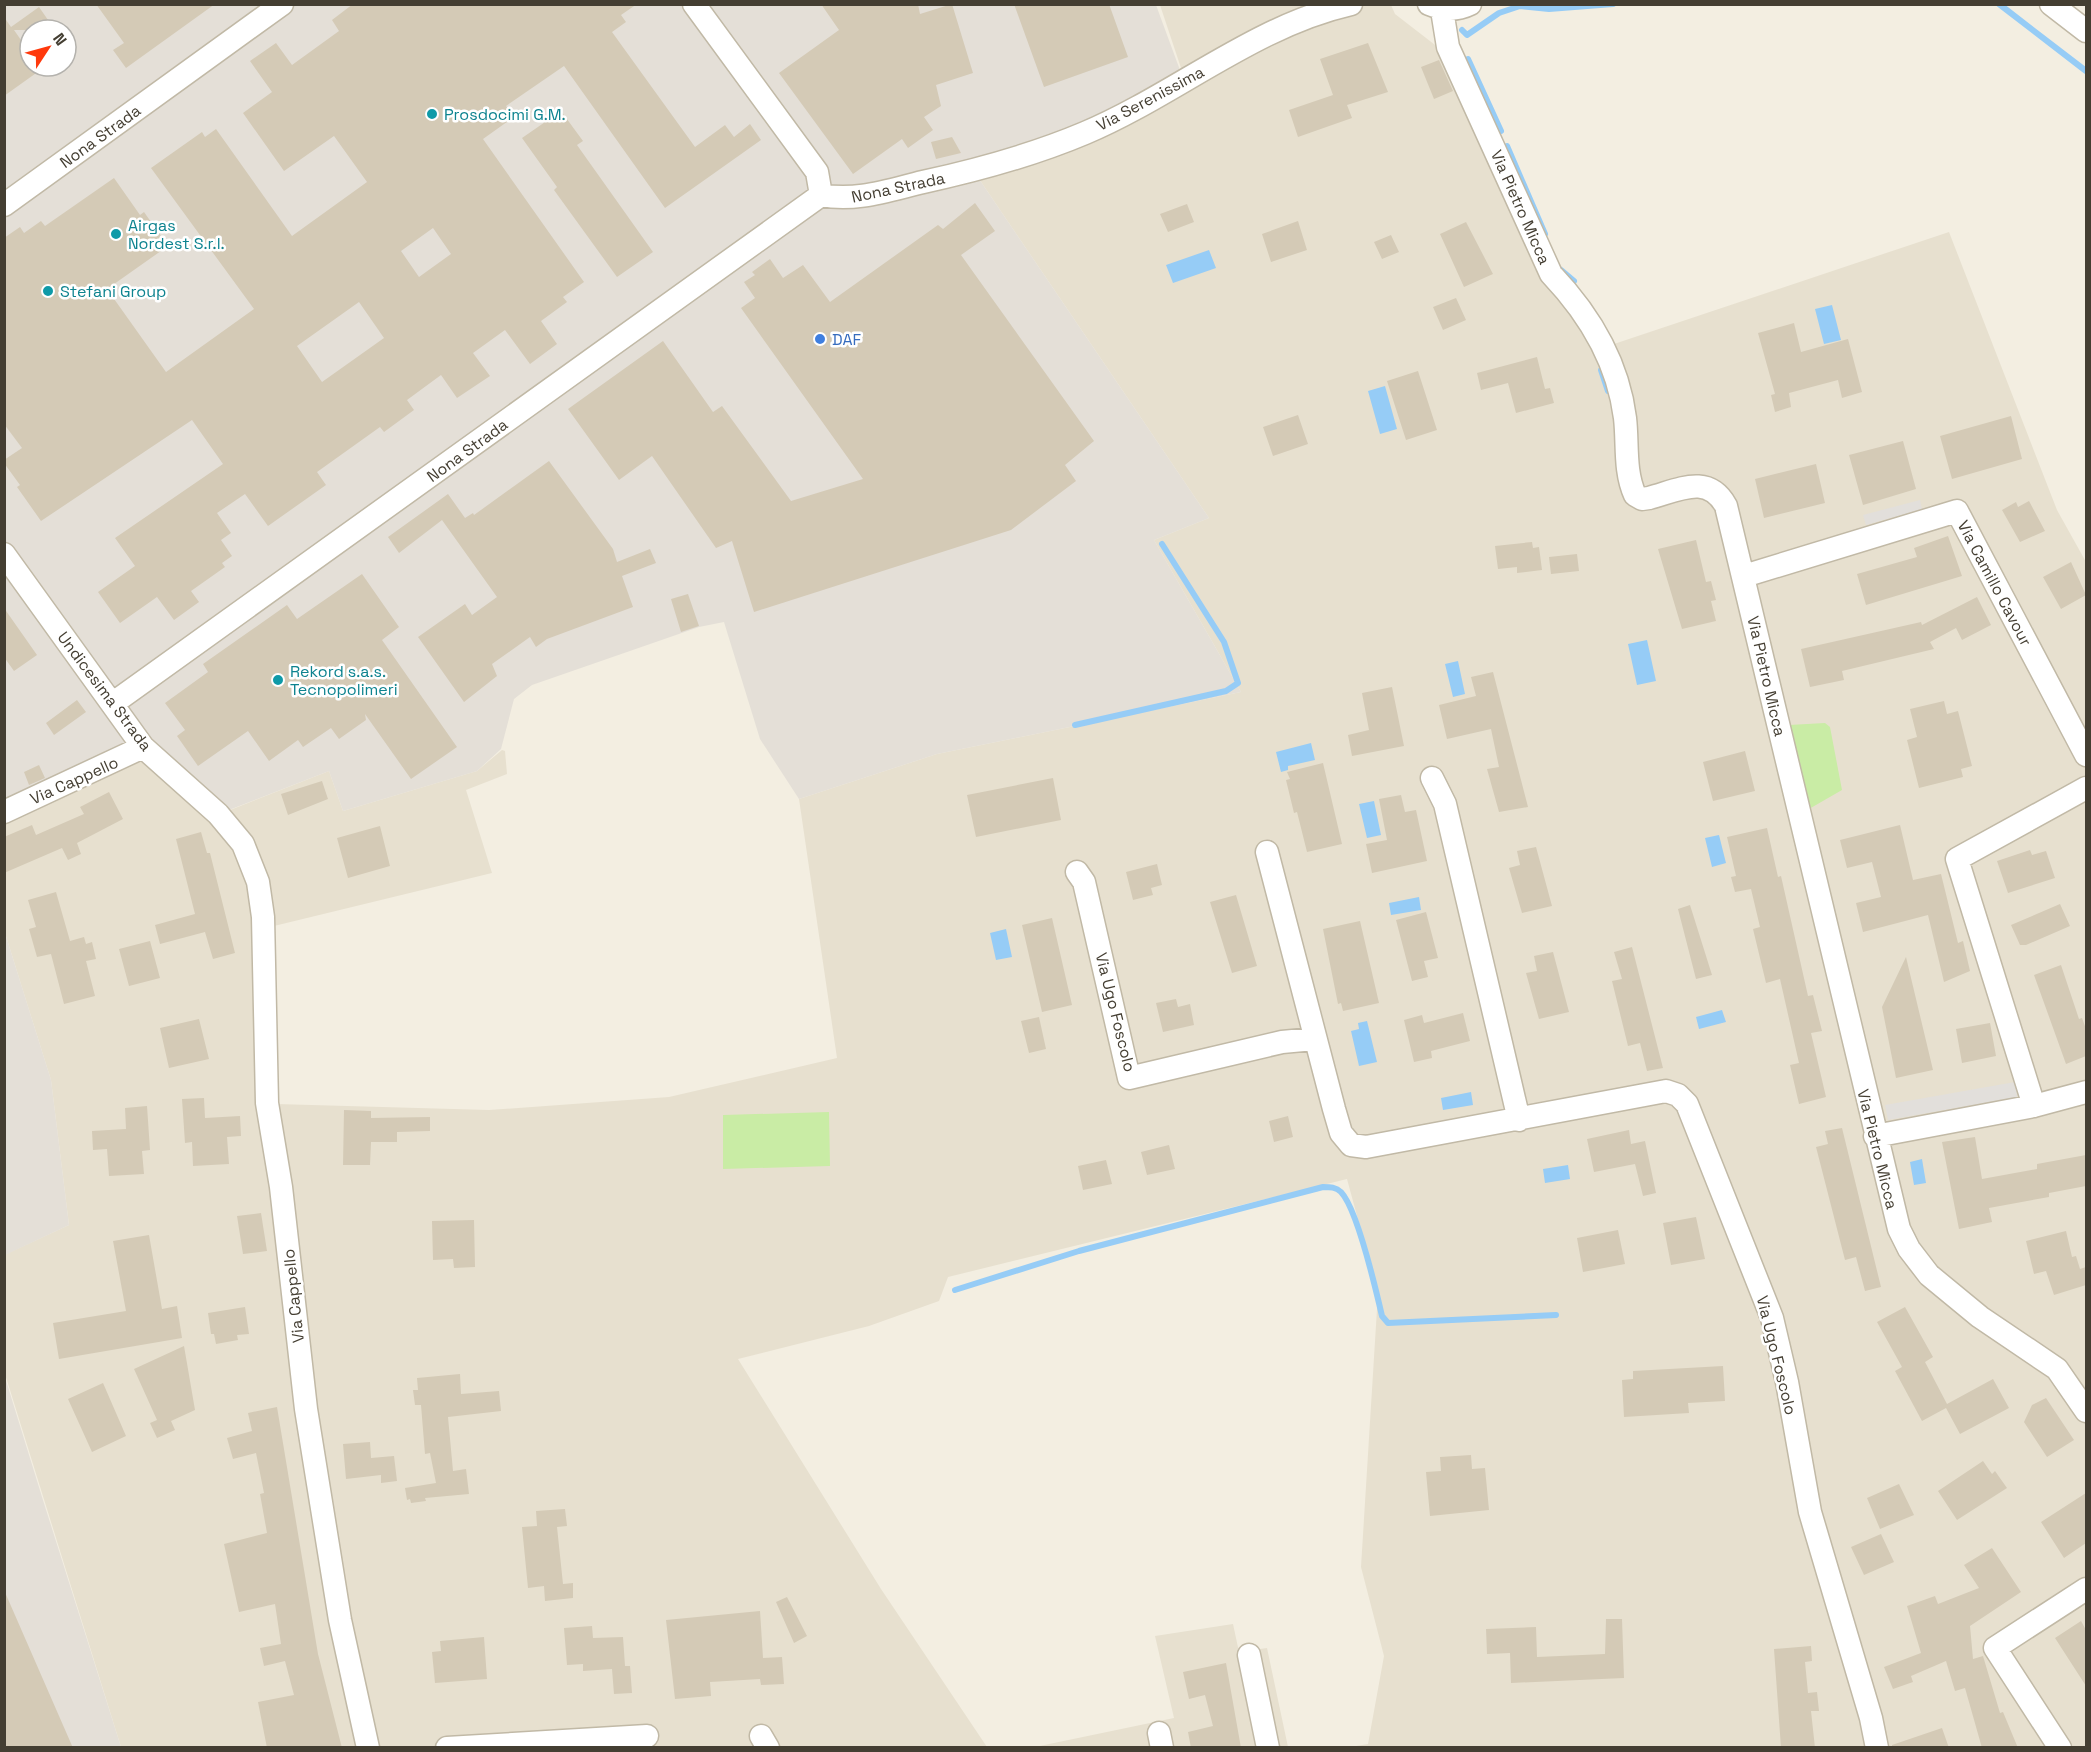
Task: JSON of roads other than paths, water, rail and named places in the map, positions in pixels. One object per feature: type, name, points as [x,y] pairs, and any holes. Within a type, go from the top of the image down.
[{"type":"street","name":"Nona Strada","points":[[4,205],[282,4]]},
{"type":"street","points":[[694,4],[817,172],[821,195]]},
{"type":"street","name":"Via Serenissima","points":[[974,170],[1085,133],[1274,31],[1325,8],[1351,4]]},
{"type":"street","points":[[1436,7],[1461,8],[1470,4]]},
{"type":"street","points":[[2051,4],[2086,31]]},
{"type":"street","name":"Via Pietro Micca","points":[[1436,7],[1448,47],[1551,274],[1577,302],[1605,349],[1619,384],[1625,418],[1628,468],[1635,495],[1642,499],[1649,498],[1695,486],[1714,490],[1726,507],[1899,1229],[1909,1249],[1929,1275],[1980,1317],[2080,1384],[2086,1410]]},
{"type":"street","name":"Nona Strada","points":[[112,704],[821,195],[845,200],[974,170]]},
{"type":"street","name":"Via Camillo Cavour","points":[[1744,576],[1957,511],[2086,755]]},
{"type":"street","name":"Undicesima Strada","points":[[4,554],[143,747],[218,814],[243,844]]},
{"type":"street","name":"Via Cappello","points":[[4,812],[143,747]]},
{"type":"street","points":[[1432,778],[1445,804],[1519,1120]]},
{"type":"street","points":[[2034,1106],[1957,859],[2086,788]]},
{"type":"street","name":"Via Cappello","points":[[243,844],[258,882],[263,917],[267,1103],[281,1187],[306,1409],[340,1620],[368,1748]]},
{"type":"street","name":"Via Ugo Foscolo","points":[[1267,852],[1314,1039],[1341,1133],[1351,1145],[1366,1147],[1666,1091],[1678,1095],[1687,1104],[1772,1318],[1787,1382],[1810,1512],[1871,1718],[1876,1748]]},
{"type":"street","name":"Via Ugo Foscolo","points":[[1077,872],[1084,882],[1129,1078],[1282,1042],[1314,1039]]},
{"type":"street","points":[[1875,1136],[2034,1106],[2086,1092]]},
{"type":"street","points":[[2060,1748],[1995,1648],[2086,1589]]},
{"type":"street","points":[[1249,1655],[1268,1748]]},
{"type":"street","points":[[447,1748],[647,1736]]},
{"type":"water","points":[[1209,250],[1216,268],[1173,283],[1166,265]]},
{"type":"water","points":[[1832,305],[1841,340],[1824,344],[1815,309]]},
{"type":"water","points":[[1385,386],[1397,429],[1380,434],[1368,391]]},
{"type":"water","points":[[1647,640],[1656,681],[1637,685],[1628,644]]},
{"type":"water","points":[[1458,661],[1465,694],[1453,697],[1445,664]]},
{"type":"water","points":[[1311,743],[1315,760],[1288,766],[1288,770],[1281,772],[1276,752]]},
{"type":"water","points":[[1374,801],[1381,835],[1367,838],[1359,804]]},
{"type":"water","points":[[1719,835],[1726,863],[1712,867],[1705,838]]},
{"type":"water","points":[[1419,897],[1421,910],[1391,915],[1389,903]]},
{"type":"water","points":[[1006,929],[1012,957],[996,960],[990,933]]},
{"type":"water","points":[[1722,1010],[1726,1022],[1699,1029],[1696,1017]]},
{"type":"water","points":[[1367,1021],[1377,1062],[1359,1066],[1351,1031],[1359,1029],[1358,1023]]},
{"type":"water","points":[[1471,1092],[1473,1105],[1443,1110],[1441,1098]]},
{"type":"water","points":[[1922,1159],[1926,1183],[1914,1185],[1910,1162]]},
{"type":"water","points":[[1568,1165],[1570,1179],[1545,1183],[1543,1169]]},
{"type":"waterway","points":[[1462,30],[1467,35],[1499,13],[1520,6],[1549,9],[1613,4]]},
{"type":"waterway","points":[[1999,4],[2086,71]]},
{"type":"waterway","points":[[1468,59],[1501,131]]},
{"type":"waterway","points":[[1507,146],[1545,234]]},
{"type":"waterway","points":[[1561,270],[1574,281]]},
{"type":"waterway","points":[[1601,370],[1608,391]]},
{"type":"waterway","points":[[1075,725],[1226,691],[1238,683],[1224,642],[1162,544]]},
{"type":"waterway","points":[[955,1290],[1079,1251],[1328,1187],[1341,1192],[1347,1201],[1365,1251],[1382,1316],[1388,1323],[1556,1315]]},
{"type":"place","name":"Prosdocimi G.M.","points":[[432,114]]},
{"type":"place","name":"Airgas Nordest S.r.l.","points":[[116,234]]},
{"type":"place","name":"Stefani Group","points":[[48,291]]},
{"type":"place","name":"DAF","points":[[820,339]]},
{"type":"place","name":"Rekord s.a.s. Tecnopolimeri","points":[[278,680]]}]
